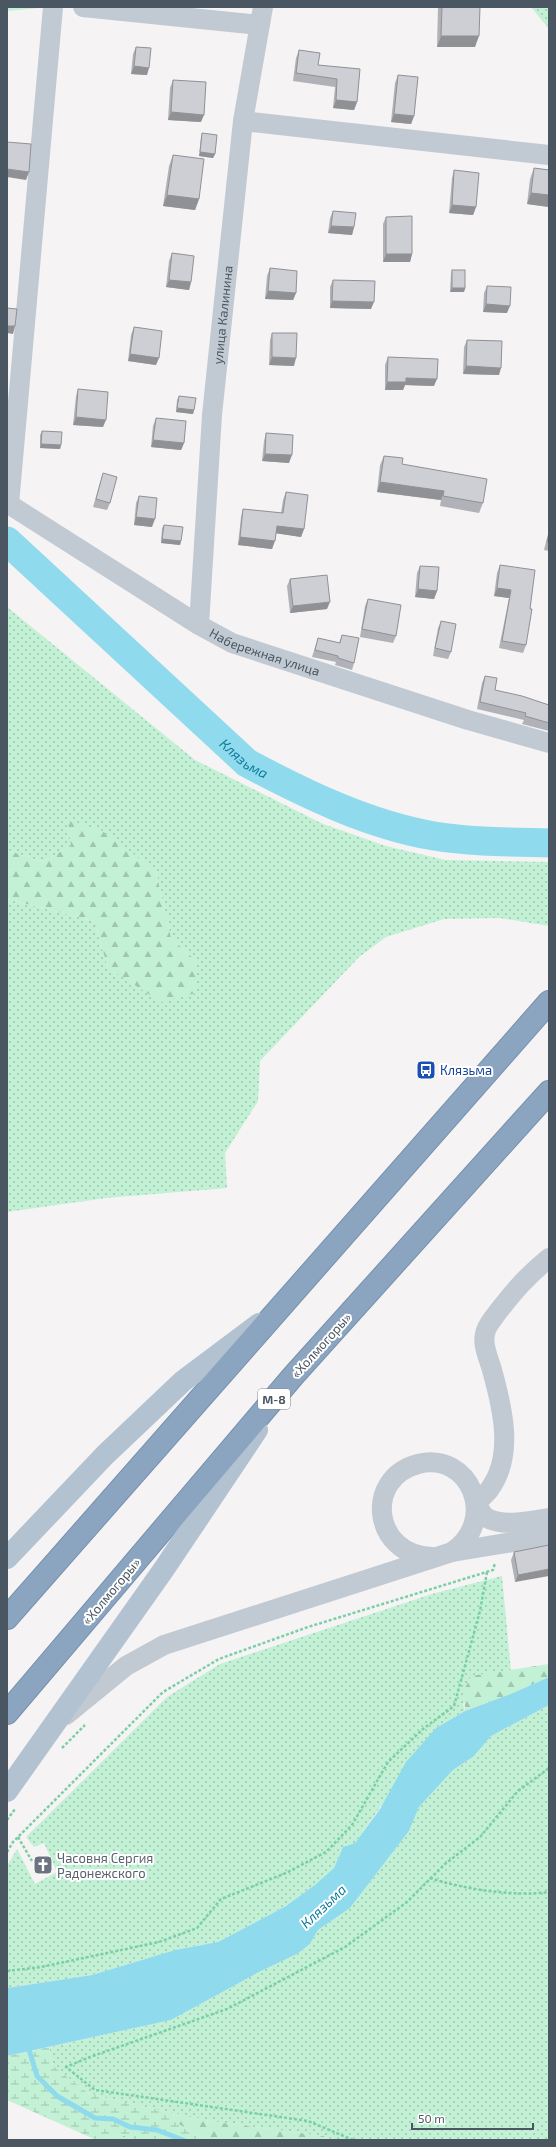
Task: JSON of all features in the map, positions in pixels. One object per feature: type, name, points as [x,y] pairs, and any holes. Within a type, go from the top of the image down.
[{"type":"highway","points":[[7,1618],[549,1002]]},
{"type":"highway","name":"«Холмогоры»","points":[[7,1713],[294,1375],[549,1092]]},
{"type":"main road","points":[[7,1558],[105,1455],[183,1381],[279,1308]]},
{"type":"main road","points":[[11,1799],[56,1724],[164,1569],[294,1375]]},
{"type":"street","points":[[8,504],[53,7]]},
{"type":"street","points":[[83,7],[261,16]]},
{"type":"street","name":"улица Калинина","points":[[199,625],[212,415],[243,121],[261,16]]},
{"type":"street","points":[[243,121],[549,155]]},
{"type":"street","name":"Набережная улица","points":[[8,504],[199,625],[232,643],[468,720],[549,743]]},
{"type":"street","points":[[549,1258],[529,1274],[512,1292],[484,1334],[485,1346],[498,1393],[504,1444],[502,1461],[489,1490],[476,1503],[475,1522],[471,1532],[460,1546],[444,1554],[410,1554],[396,1544],[384,1526],[382,1507],[386,1490],[395,1478],[410,1467],[419,1464],[440,1465],[452,1469],[465,1480],[476,1503],[487,1518],[499,1522],[531,1521],[549,1518]]},
{"type":"street","points":[[56,1724],[126,1666],[164,1645],[444,1554],[549,1536]]},
{"type":"path","points":[[7,1852],[18,1837],[163,1692],[219,1659],[308,1627],[493,1570],[497,1559]]},
{"type":"path","points":[[7,1971],[40,1967],[159,1942],[197,1928],[221,1899],[286,1873],[326,1852],[352,1825],[388,1762],[423,1729],[454,1706],[480,1611],[487,1572]]},
{"type":"path","points":[[58,1752],[90,1719]]},
{"type":"path","points":[[353,2140],[308,2120],[95,2090],[66,2067],[90,2057],[227,2009],[345,1947],[407,1902],[445,1864],[480,1837],[518,1791],[549,1768]]},
{"type":"path","points":[[7,1820],[11,1799]]},
{"type":"path","points":[[18,1837],[32,1861]]},
{"type":"path","points":[[430,1878],[456,1886],[535,1894],[549,1892]]},
{"type":"green space","points":[[7,7],[51,7],[7,11]]},
{"type":"green space","points":[[531,7],[549,7],[549,29]]},
{"type":"green space","points":[[7,607],[195,760],[323,824],[386,846],[445,860],[549,862],[549,926],[500,918],[444,919],[386,937],[359,957],[260,1061],[258,1101],[225,1153],[227,1188],[106,1198],[7,1212],[7,899],[94,921],[108,968],[196,961],[171,938],[156,871],[71,846],[42,862],[7,850]]},
{"type":"green space","points":[[68,821],[101,830],[156,871],[171,938],[196,961],[196,993],[161,1002],[108,968],[94,921],[7,899],[7,850],[42,862],[71,846]]},
{"type":"green space","points":[[502,1576],[511,1671],[497,1673],[463,1704],[465,1711],[436,1728],[355,1843],[343,1847],[334,1868],[316,1884],[286,1906],[218,1942],[175,1950],[92,1975],[7,1988],[7,1866],[17,1849],[35,1884],[57,1872],[44,1843],[34,1847],[26,1837],[167,1697],[220,1664],[432,1594]]},
{"type":"green space","points":[[549,1664],[549,1677],[513,1693],[465,1711],[464,1690],[471,1676]]},
{"type":"green space","points":[[549,1705],[549,2140],[332,2140],[323,2136],[215,2122],[117,2101],[88,2093],[53,2066],[49,2047],[171,2020],[259,1972],[297,1954],[310,1944],[318,1930],[350,1908],[409,1831],[419,1807],[453,1770],[474,1756],[491,1736]]},
{"type":"green space","points":[[49,2047],[53,2066],[88,2093],[117,2101],[174,2113],[173,2121],[207,2140],[135,2140],[116,2133],[108,2140],[96,2140],[7,2100],[7,2056]]},
{"type":"green space","points":[[174,2113],[215,2122],[323,2136],[332,2140],[207,2140],[173,2121]]},
{"type":"green space","points":[[116,2133],[135,2140],[108,2140]]},
{"type":"water","points":[[549,1677],[549,1705],[491,1736],[474,1756],[453,1770],[419,1807],[409,1831],[350,1908],[318,1930],[310,1944],[297,1954],[259,1972],[171,2020],[7,2056],[7,1988],[92,1975],[175,1950],[218,1942],[286,1906],[316,1884],[334,1868],[343,1847],[355,1843],[380,1809],[406,1762],[436,1728],[465,1711],[513,1693]]},
{"type":"building","points":[[442,7],[480,7],[479,36],[441,36]]},
{"type":"building","points":[[136,47],[151,48],[149,68],[134,66]]},
{"type":"building","points":[[299,50],[320,53],[318,65],[360,69],[357,102],[336,100],[337,79],[296,73]]},
{"type":"building","points":[[398,75],[418,77],[414,116],[394,114]]},
{"type":"building","points":[[173,80],[206,82],[204,115],[171,112]]},
{"type":"building","points":[[202,133],[217,135],[215,154],[200,152]]},
{"type":"building","points":[[7,142],[31,144],[29,172],[7,169]]},
{"type":"building","points":[[173,155],[204,159],[199,199],[167,195]]},
{"type":"building","points":[[534,168],[549,170],[549,195],[531,193]]},
{"type":"building","points":[[454,170],[479,173],[476,207],[452,205]]},
{"type":"building","points":[[333,211],[356,213],[354,227],[331,226]]},
{"type":"building","points":[[412,216],[412,254],[386,254],[386,217]]},
{"type":"building","points":[[172,253],[194,256],[191,282],[169,280]]},
{"type":"building","points":[[270,268],[297,271],[296,293],[268,291]]},
{"type":"building","points":[[452,270],[465,270],[465,288],[452,288]]},
{"type":"building","points":[[333,280],[375,281],[374,302],[332,301]]},
{"type":"building","points":[[487,286],[511,287],[510,306],[486,304]]},
{"type":"building","points":[[7,308],[17,309],[15,326],[7,326]]},
{"type":"building","points":[[134,327],[162,331],[159,358],[130,354]]},
{"type":"building","points":[[272,333],[297,333],[296,358],[272,357]]},
{"type":"building","points":[[467,340],[502,341],[501,368],[466,366]]},
{"type":"building","points":[[388,357],[438,359],[437,379],[406,378],[406,382],[387,382]]},
{"type":"building","points":[[78,389],[108,392],[106,420],[76,417]]},
{"type":"building","points":[[179,396],[196,398],[194,410],[177,408]]},
{"type":"building","points":[[156,418],[186,421],[184,443],[153,440]]},
{"type":"building","points":[[42,431],[62,432],[61,445],[41,444]]},
{"type":"building","points":[[266,433],[293,435],[292,455],[265,454]]},
{"type":"building","points":[[384,456],[403,458],[402,464],[487,479],[483,503],[443,496],[444,491],[380,482]]},
{"type":"building","points":[[103,473],[117,477],[110,503],[96,499]]},
{"type":"building","points":[[286,492],[308,495],[304,529],[277,526],[275,541],[240,537],[243,509],[283,513]]},
{"type":"building","points":[[139,496],[157,498],[155,519],[136,517]]},
{"type":"building","points":[[164,525],[183,527],[181,541],[162,539]]},
{"type":"building","points":[[500,565],[535,570],[530,609],[532,609],[526,645],[502,641],[511,590],[497,588]]},
{"type":"building","points":[[420,566],[439,567],[437,591],[418,589]]},
{"type":"building","points":[[327,575],[330,602],[293,606],[290,579]]},
{"type":"building","points":[[368,599],[401,605],[396,636],[362,629]]},
{"type":"building","points":[[441,621],[456,624],[451,652],[435,648]]},
{"type":"building","points":[[342,635],[359,638],[354,663],[338,658],[338,656],[315,650],[318,638],[340,643]]},
{"type":"building","points":[[485,676],[497,678],[495,690],[522,696],[549,705],[549,723],[525,716],[526,713],[480,702]]},
{"type":"building","points":[[549,1545],[549,1569],[518,1575],[514,1552]]},
{"type":"waterway","name":"Клязьма","points":[[7,541],[247,763],[338,807],[410,831],[434,836],[462,839],[549,843]]},
{"type":"waterway","points":[[28,2046],[37,2076],[57,2096],[95,2118],[113,2119],[130,2127],[157,2130],[183,2140]]},
{"type":"place","name":"Клязьма","points":[[426,1070]]},
{"type":"place","name":"Часовня Сергия Радонежского","points":[[43,1865]]}]
